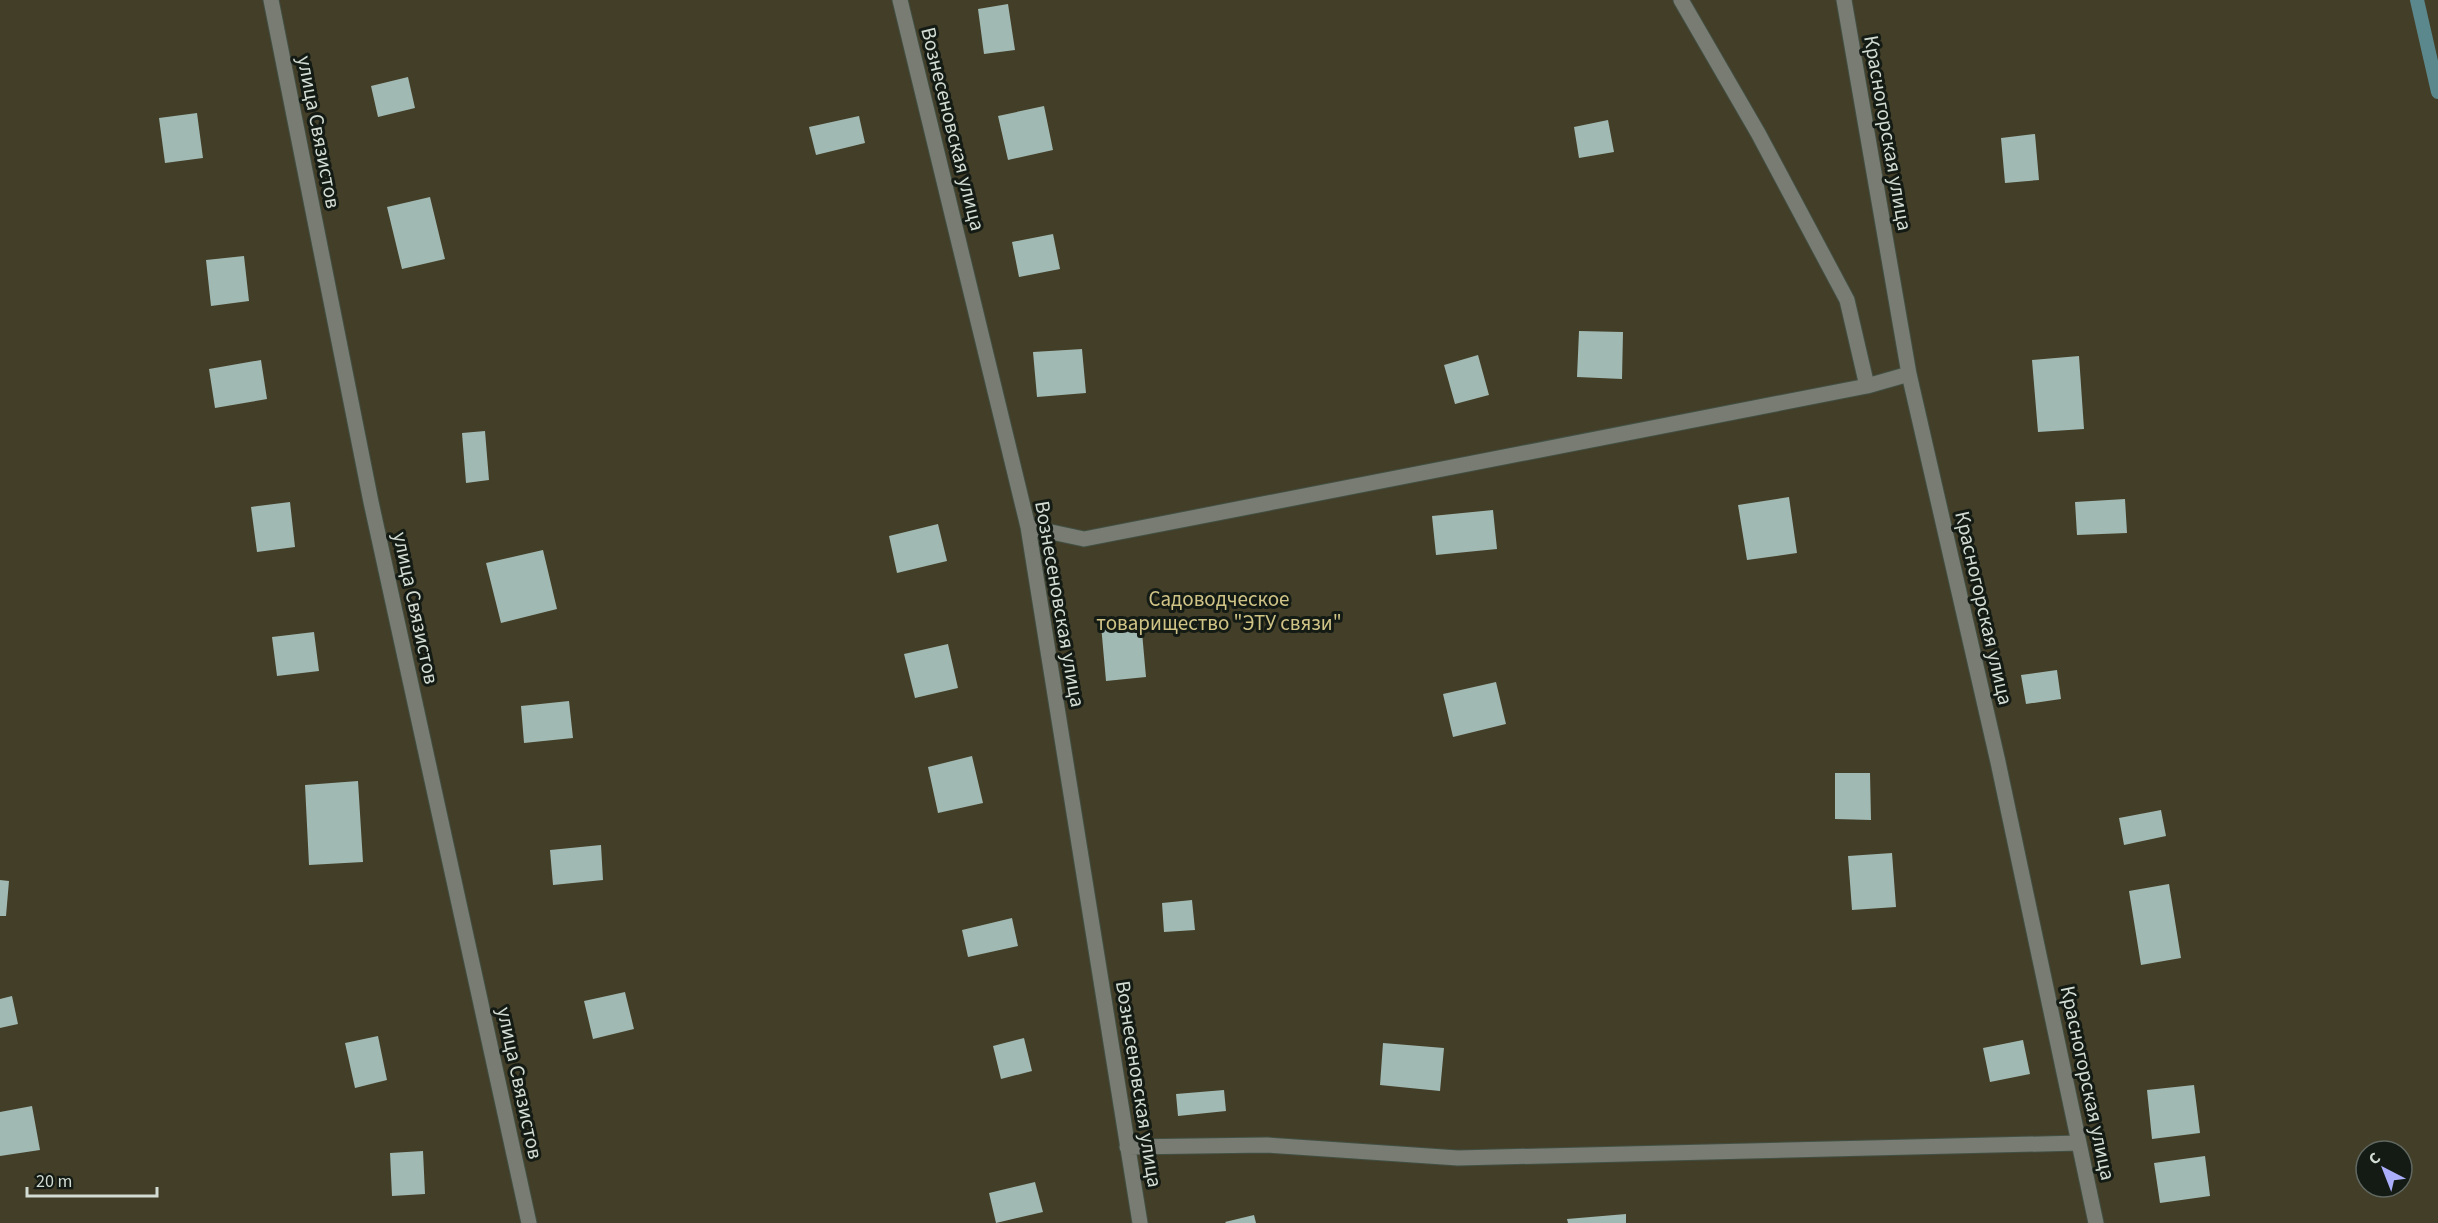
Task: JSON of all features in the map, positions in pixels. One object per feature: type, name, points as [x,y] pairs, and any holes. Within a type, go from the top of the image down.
[{"type":"street","name":"улица Связистов","points":[[271,0],[371,502],[529,1223]]},
{"type":"street","name":"Вознесеновская улица","points":[[900,0],[1028,527],[1140,1223]]},
{"type":"street","points":[[1681,0],[1758,133],[1847,300],[1867,386]]},
{"type":"street","name":"Красногорская улица","points":[[1844,0],[1909,374],[2001,774],[2096,1223]]},
{"type":"street","points":[[1028,527],[1084,539],[1867,386],[1909,374]]},
{"type":"street","points":[[1127,1147],[1267,1145],[1458,1158],[2079,1143]]},
{"type":"green space","name":"Садоводческое товарищество \"ЭТУ связи\"","points":[[0,0],[2438,0],[2438,1223],[0,1223]]},
{"type":"building","points":[[1008,4],[1015,50],[984,54],[978,9]]},
{"type":"building","points":[[408,77],[415,108],[378,117],[371,86]]},
{"type":"building","points":[[1044,106],[1053,150],[1008,160],[998,116]]},
{"type":"building","points":[[197,113],[203,158],[165,163],[159,118]]},
{"type":"building","points":[[859,116],[865,143],[816,155],[809,127]]},
{"type":"building","points":[[1608,120],[1614,152],[1579,158],[1574,127]]},
{"type":"building","points":[[2035,134],[2039,180],[2005,183],[2001,138]]},
{"type":"building","points":[[430,197],[445,259],[402,269],[387,207]]},
{"type":"building","points":[[1053,234],[1060,269],[1019,277],[1012,242]]},
{"type":"building","points":[[244,256],[249,301],[211,306],[206,260]]},
{"type":"building","points":[[1579,331],[1623,332],[1622,379],[1577,377]]},
{"type":"building","points":[[1082,349],[1086,393],[1037,397],[1033,352]]},
{"type":"building","points":[[1478,355],[1489,395],[1455,404],[1444,365]]},
{"type":"building","points":[[2079,356],[2084,429],[2038,432],[2032,360]]},
{"type":"building","points":[[261,360],[267,399],[215,408],[209,369]]},
{"type":"building","points":[[485,431],[489,480],[466,483],[462,433]]},
{"type":"building","points":[[1789,497],[1797,553],[1747,560],[1738,505]]},
{"type":"building","points":[[2125,499],[2127,533],[2077,535],[2075,502]]},
{"type":"building","points":[[290,502],[295,547],[257,552],[251,507]]},
{"type":"building","points":[[1493,510],[1497,549],[1436,555],[1432,516]]},
{"type":"building","points":[[938,524],[947,561],[897,573],[889,536]]},
{"type":"building","points":[[543,550],[557,609],[501,623],[486,563]]},
{"type":"building","points":[[1141,621],[1146,677],[1106,681],[1101,625]]},
{"type":"building","points":[[314,632],[319,671],[277,676],[272,637]]},
{"type":"building","points":[[948,644],[958,688],[915,698],[904,654]]},
{"type":"building","points":[[2057,670],[2061,699],[2026,704],[2021,675]]},
{"type":"building","points":[[1496,682],[1506,724],[1453,737],[1443,694]]},
{"type":"building","points":[[569,701],[573,738],[524,743],[521,706]]},
{"type":"building","points":[[972,756],[983,803],[938,813],[928,767]]},
{"type":"building","points":[[1835,773],[1870,773],[1871,820],[1835,819]]},
{"type":"building","points":[[358,781],[363,862],[309,865],[305,785]]},
{"type":"building","points":[[2161,810],[2166,836],[2124,845],[2119,818]]},
{"type":"building","points":[[601,845],[603,880],[553,885],[550,850]]},
{"type":"building","points":[[1892,853],[1896,907],[1852,910],[1848,856]]},
{"type":"building","points":[[0,880],[9,881],[6,916],[0,916]]},
{"type":"building","points":[[2169,884],[2181,958],[2141,965],[2129,891]]},
{"type":"building","points":[[1192,900],[1195,930],[1164,932],[1162,903]]},
{"type":"building","points":[[1012,918],[1018,946],[968,957],[962,930]]},
{"type":"building","points":[[625,992],[634,1029],[593,1039],[584,1001]]},
{"type":"building","points":[[12,996],[18,1024],[0,1028],[0,999]]},
{"type":"building","points":[[378,1036],[387,1080],[355,1088],[345,1043]]},
{"type":"building","points":[[1024,1038],[1032,1071],[1001,1079],[993,1046]]},
{"type":"building","points":[[2023,1040],[2030,1074],[1990,1082],[1983,1048]]},
{"type":"building","points":[[1383,1043],[1444,1048],[1440,1091],[1380,1085]]},
{"type":"building","points":[[2194,1085],[2200,1133],[2152,1139],[2147,1090]]},
{"type":"building","points":[[1224,1090],[1226,1111],[1178,1116],[1176,1094]]},
{"type":"building","points":[[32,1106],[40,1150],[0,1156],[0,1112]]},
{"type":"building","points":[[423,1151],[425,1194],[392,1196],[390,1153]]},
{"type":"building","points":[[2205,1156],[2210,1196],[2160,1203],[2154,1163]]},
{"type":"building","points":[[1035,1182],[1043,1212],[996,1223],[989,1193]]},
{"type":"building","points":[[1626,1214],[1626,1223],[1568,1223],[1567,1219]]},
{"type":"building","points":[[1254,1215],[1256,1223],[1225,1222]]},
{"type":"waterway","points":[[2417,0],[2438,92]]}]
